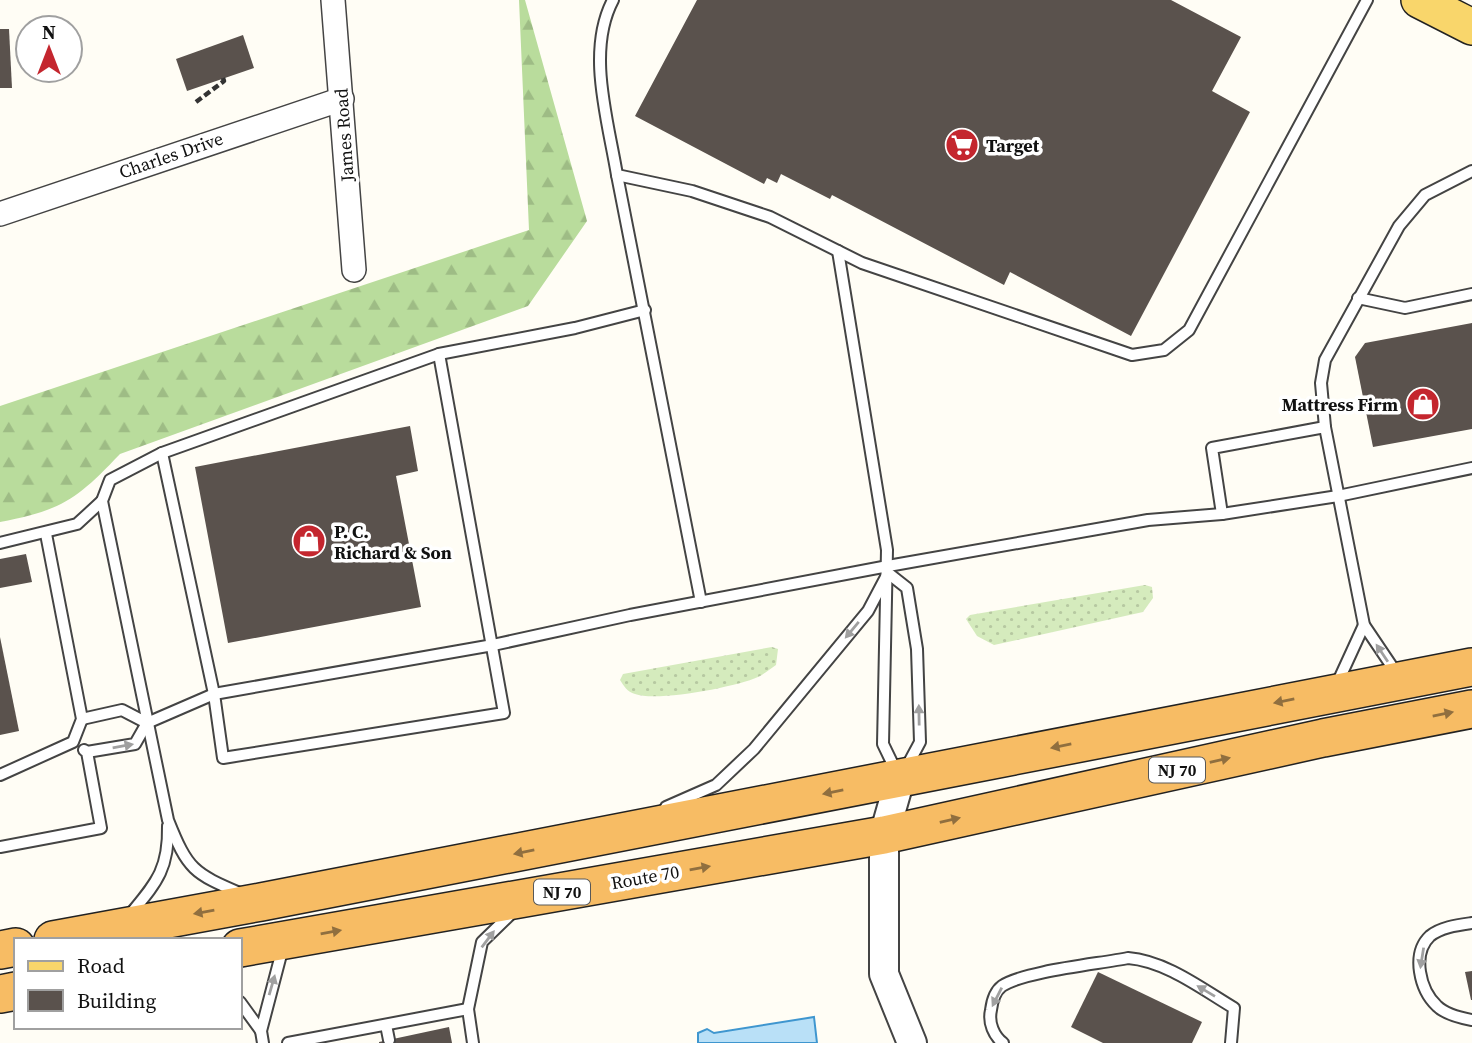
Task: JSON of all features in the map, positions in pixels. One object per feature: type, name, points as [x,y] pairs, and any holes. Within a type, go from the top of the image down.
[{"type":"highway","points":[[63,938],[591,839],[1472,667]]},
{"type":"highway","name":"NJ 70","points":[[884,835],[1323,737],[1472,709]]},
{"type":"highway","name":"Route 70","points":[[242,948],[884,835]]},
{"type":"main road","points":[[1419,0],[1472,27]]},
{"type":"street","name":"James Road","points":[[333,0],[354,270]]},
{"type":"street","name":"Charles Drive","points":[[0,214],[342,99]]},
{"type":"street","points":[[900,779],[884,835],[884,974],[912,1043]]},
{"type":"lane","points":[[613,0],[600,31],[602,76],[617,174],[701,602]]},
{"type":"lane","points":[[617,174],[692,191],[770,217],[862,263],[1132,355],[1164,350],[1189,330],[1367,0]]},
{"type":"lane","points":[[1401,680],[1364,625],[1325,427],[1321,383],[1325,360],[1399,226],[1425,195],[1472,172]]},
{"type":"lane","points":[[838,251],[888,569],[883,744],[900,779]]},
{"type":"lane","points":[[1359,298],[1405,308],[1472,294]]},
{"type":"lane","points":[[0,543],[46,534],[78,524],[102,501],[110,481],[162,453],[439,354],[575,328],[645,310]]},
{"type":"lane","points":[[162,453],[214,694],[223,758],[504,713],[439,354]]},
{"type":"lane","points":[[1222,514],[1212,448],[1325,427]]},
{"type":"lane","points":[[87,752],[135,744],[147,723],[214,694],[493,645],[701,602],[1148,520],[1222,514],[1338,496],[1472,468]]},
{"type":"lane","points":[[102,501],[168,820],[181,853],[198,875],[261,902]]},
{"type":"lane","points":[[0,775],[73,742],[82,719],[46,534]]},
{"type":"lane","points":[[888,569],[907,588],[918,660],[920,742],[900,779]]},
{"type":"lane","points":[[591,839],[716,785],[754,749],[868,611],[888,569]]},
{"type":"lane","points":[[1333,693],[1364,625]]},
{"type":"lane","points":[[82,719],[122,710],[147,723]]},
{"type":"lane","points":[[0,847],[101,828],[87,752],[73,742]]},
{"type":"lane","points":[[119,927],[159,875],[169,854],[168,820]]},
{"type":"lane","points":[[473,1043],[468,1009],[482,942],[527,898]]},
{"type":"lane","points":[[1472,923],[1444,928],[1430,936],[1418,962],[1423,985],[1438,1008],[1472,1020]]},
{"type":"lane","points":[[263,1043],[261,1031],[285,940]]},
{"type":"lane","points":[[1003,1043],[995,1037],[989,1016],[993,998],[1001,987],[1034,976],[1128,958],[1142,959],[1185,978],[1234,1008],[1231,1043]]},
{"type":"lane","points":[[242,1005],[261,1031]]},
{"type":"lane","points":[[288,1043],[353,1037],[386,1025],[468,1009]]},
{"type":"lane","points":[[386,1025],[389,1040]]},
{"type":"path","points":[[196,102],[224,81],[223,78]]},
{"type":"green space","points":[[519,0],[525,0],[587,221],[528,306],[120,454],[92,482],[68,500],[39,513],[0,522],[0,406],[529,230]]},
{"type":"green space","points":[[1145,585],[1152,587],[1153,598],[1143,612],[994,645],[977,636],[966,619],[970,615]]},
{"type":"green space","points":[[772,647],[778,649],[776,665],[758,677],[715,689],[678,695],[646,696],[630,692],[620,680],[623,674]]},
{"type":"water","points":[[814,1017],[817,1043],[698,1043],[698,1033],[707,1029],[714,1033]]},
{"type":"building","name":"Target","points":[[697,0],[1171,0],[1241,37],[1212,91],[1250,112],[1131,336],[1010,272],[1004,285],[832,195],[830,199],[781,174],[777,183],[767,178],[764,184],[635,116]]},
{"type":"building","points":[[0,29],[9,29],[12,88],[0,88]]},
{"type":"building","points":[[243,35],[254,68],[187,91],[176,59]]},
{"type":"building","points":[[1472,323],[1472,429],[1373,447],[1355,357],[1365,343]]},
{"type":"building","name":"P. C. Richard & Son","points":[[410,426],[418,471],[396,476],[421,607],[228,643],[195,467]]},
{"type":"building","points":[[26,554],[32,582],[0,588],[0,559]]},
{"type":"building","points":[[0,637],[19,731],[0,735]]},
{"type":"building","points":[[1472,971],[1472,1000],[1471,1000],[1465,972]]},
{"type":"building","points":[[1098,972],[1202,1022],[1192,1043],[1103,1043],[1071,1027]]},
{"type":"building","points":[[449,1027],[452,1043],[379,1043],[379,1042]]},
{"type":"place","name":"Target","points":[[962,145]]},
{"type":"place","name":"Mattress Firm","points":[[1423,404]]},
{"type":"place","name":"P. C. Richard & Son","points":[[309,541]]}]
